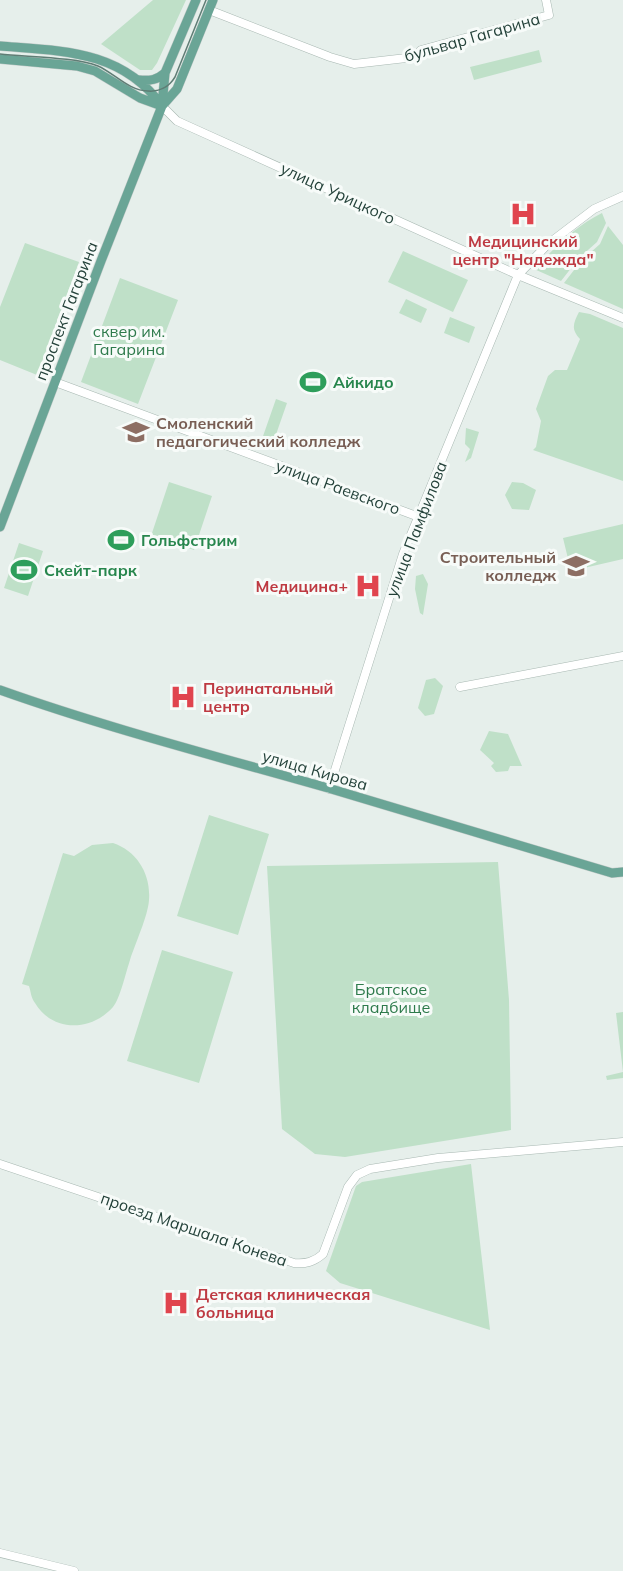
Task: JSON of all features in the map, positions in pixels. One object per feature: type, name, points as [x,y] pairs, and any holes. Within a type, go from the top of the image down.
[{"type":"main road","name":"проспект Гагарина","points":[[0,527],[162,106],[165,73],[196,0]]},
{"type":"main road","name":"проспект Гагарина","points":[[162,106],[177,89],[213,0]]},
{"type":"main road","points":[[0,46],[93,57],[139,80],[162,106]]},
{"type":"main road","points":[[0,59],[77,66],[95,71],[140,99],[162,106]]},
{"type":"main road","points":[[139,80],[149,81],[165,73]]},
{"type":"main road","name":"улица Кирова","points":[[0,690],[224,760],[520,847],[612,873],[623,872]]},
{"type":"street","name":"бульвар Гагарина","points":[[209,10],[330,57],[354,64],[416,57],[421,50],[549,15],[546,0]]},
{"type":"street","name":"улица Урицкого","points":[[162,106],[177,121],[518,275],[623,318]]},
{"type":"street","points":[[518,275],[548,244],[594,209],[623,196]]},
{"type":"street","name":"улица Памфилова","points":[[329,789],[404,554],[518,275]]},
{"type":"street","name":"улица Раевского","points":[[55,382],[419,517]]},
{"type":"street","points":[[460,687],[623,656]]},
{"type":"street","name":"проезд Маршала Конева","points":[[0,1164],[294,1263],[306,1264],[315,1261],[323,1254],[348,1187],[357,1175],[370,1169],[438,1158],[623,1142]]},
{"type":"street","points":[[0,1553],[74,1571]]},
{"type":"green space","points":[[153,0],[186,0],[157,63],[152,70],[140,70],[101,44]]},
{"type":"green space","points":[[539,50],[542,62],[474,80],[470,67]]},
{"type":"green space","points":[[602,213],[606,223],[597,242],[579,258],[561,281],[534,269],[574,231]]},
{"type":"green space","points":[[608,226],[623,245],[623,309],[564,283],[581,261],[600,244]]},
{"type":"green space","points":[[25,243],[79,262],[37,375],[0,360],[0,307]]},
{"type":"green space","points":[[403,251],[468,280],[453,312],[388,282]]},
{"type":"green space","name":"сквер им. Гагарина","points":[[120,278],[178,300],[138,404],[81,382]]},
{"type":"green space","points":[[406,299],[427,309],[421,323],[399,313]]},
{"type":"green space","points":[[579,312],[590,314],[623,328],[623,481],[533,450],[536,447],[541,421],[536,409],[548,376],[555,370],[567,370],[580,339],[574,326]]},
{"type":"green space","points":[[450,317],[475,327],[469,343],[444,333]]},
{"type":"green space","points":[[276,399],[287,403],[273,443],[262,439]]},
{"type":"green space","points":[[466,428],[479,432],[471,458],[465,462],[470,449],[465,444]]},
{"type":"green space","points":[[169,482],[212,496],[194,550],[151,536]]},
{"type":"green space","points":[[512,482],[523,483],[536,490],[529,510],[512,509],[505,495]]},
{"type":"green space","points":[[623,524],[623,559],[571,571],[563,538]]},
{"type":"green space","name":"Скейт-парк","points":[[19,543],[43,551],[28,596],[4,588]]},
{"type":"green space","points":[[423,574],[428,584],[423,615],[420,613],[415,589],[416,576]]},
{"type":"green space","points":[[435,678],[443,686],[434,714],[425,716],[418,708],[426,680]]},
{"type":"green space","points":[[489,731],[508,734],[522,766],[510,766],[508,771],[496,772],[491,766],[494,763],[480,750]]},
{"type":"green space","points":[[209,815],[269,834],[238,935],[177,916]]},
{"type":"green space","points":[[113,843],[129,852],[145,873],[149,890],[146,914],[113,1007],[94,1021],[72,1025],[61,1024],[42,1013],[33,999],[29,986],[22,984],[63,853],[74,856],[92,845]]},
{"type":"green space","name":"Братское кладбище","points":[[498,862],[509,1000],[511,1130],[345,1157],[315,1154],[282,1129],[267,866]]},
{"type":"green space","points":[[162,950],[233,972],[199,1083],[127,1061]]},
{"type":"green space","points":[[623,1012],[623,1072],[616,1013]]},
{"type":"green space","points":[[623,1072],[623,1078],[607,1080],[606,1076]]},
{"type":"green space","points":[[471,1164],[490,1330],[340,1283],[326,1271],[356,1186],[362,1182]]},
{"type":"tram line","points":[[0,54],[88,63],[104,69],[134,88],[156,91],[173,81],[206,0]]},
{"type":"place","name":"Медицинский центр \"Надежда\"","points":[[523,214]]},
{"type":"place","name":"Айкидо","points":[[313,382]]},
{"type":"place","name":"Смоленский педагогический колледж","points":[[136,432]]},
{"type":"place","name":"Гольфстрим","points":[[121,540]]},
{"type":"place","name":"Строительный колледж","points":[[576,566]]},
{"type":"place","name":"Скейт-парк","points":[[24,570]]},
{"type":"place","name":"Медицина+","points":[[368,586]]},
{"type":"place","name":"Перинатальный центр","points":[[183,697]]},
{"type":"place","name":"Детская клиническая больница","points":[[176,1303]]}]
